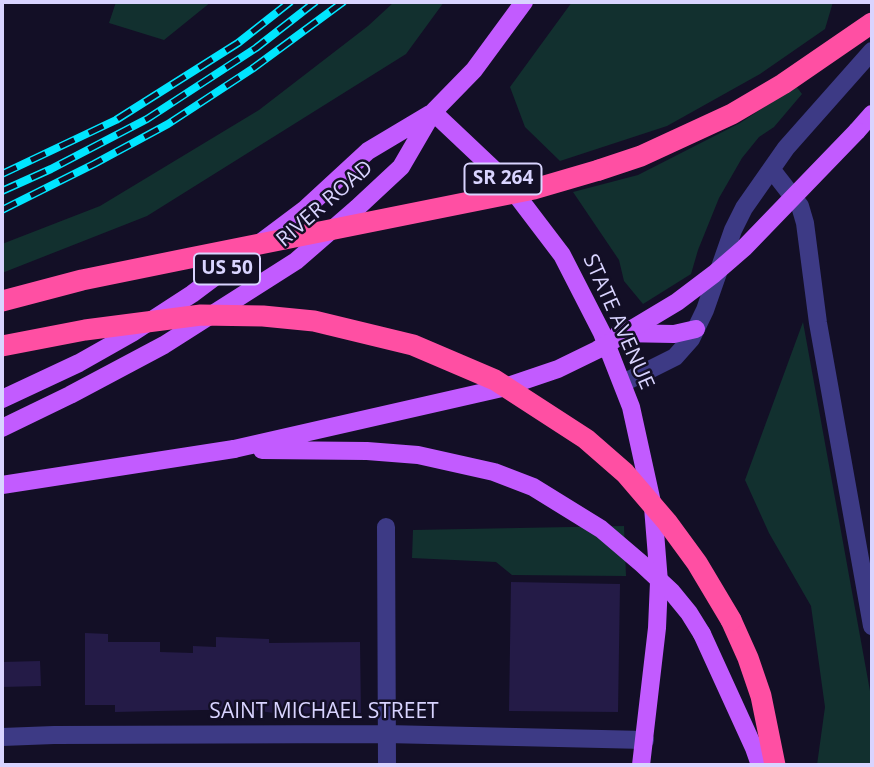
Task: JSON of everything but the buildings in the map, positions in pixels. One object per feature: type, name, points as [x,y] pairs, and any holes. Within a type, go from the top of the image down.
[{"type":"highway","points":[[2,301],[149,266],[534,188],[598,170],[641,156],[732,114],[783,85],[872,23]]},
{"type":"highway","points":[[2,346],[121,324],[201,315],[263,316],[314,321],[413,345],[495,380],[586,439],[625,473],[667,522],[697,563],[730,620],[748,658],[761,696],[775,765]]},
{"type":"main road","name":"RIVER ROAD","points":[[2,428],[163,345],[296,261],[401,167],[433,112],[474,70],[524,2]]},
{"type":"main road","name":"RIVER ROAD","points":[[2,399],[79,363],[192,295],[304,210],[368,151],[433,112]]},
{"type":"main road","name":"STATE AVENUE","points":[[433,112],[505,180],[545,230],[584,292],[624,383],[653,507],[659,582],[657,628],[641,765]]},
{"type":"main road","points":[[2,485],[234,449],[502,388],[558,369],[597,350],[677,302],[714,274],[754,239],[872,114]]},
{"type":"main road","points":[[602,333],[674,334],[696,329]]},
{"type":"main road","points":[[234,449],[367,451],[418,456],[494,472],[533,488],[601,529],[671,591],[702,634],[760,765]]},
{"type":"street","points":[[624,383],[675,357],[691,339],[705,310],[733,230],[744,208],[786,148],[872,51]]},
{"type":"street","points":[[772,170],[800,206],[805,223],[818,323],[872,626]]},
{"type":"street","points":[[386,527],[387,765]]},
{"type":"street","name":"SAINT MICHAEL STREET","points":[[2,737],[386,734],[645,740]]},
{"type":"green space","points":[[116,2],[211,2],[164,40],[109,23]]},
{"type":"green space","points":[[394,2],[444,2],[406,54],[147,216],[2,273],[2,244],[100,206],[259,110],[368,26]]},
{"type":"green space","points":[[572,2],[833,2],[825,29],[760,74],[667,126],[560,161],[525,127],[510,87]]},
{"type":"green space","points":[[796,86],[802,94],[774,127],[759,137],[742,158],[719,198],[691,274],[643,304],[624,281],[619,260],[573,192],[638,175],[740,123]]},
{"type":"green space","points":[[803,322],[872,702],[872,765],[817,765],[825,707],[811,606],[769,533],[745,480]]},
{"type":"green space","points":[[624,526],[626,576],[512,575],[496,562],[412,558],[413,530]]},
{"type":"railway","points":[[2,174],[116,120],[238,43],[290,2]]},
{"type":"railway","points":[[2,191],[147,119],[256,48],[315,2]]},
{"type":"railway","points":[[2,210],[168,124],[252,69],[343,2]]}]
